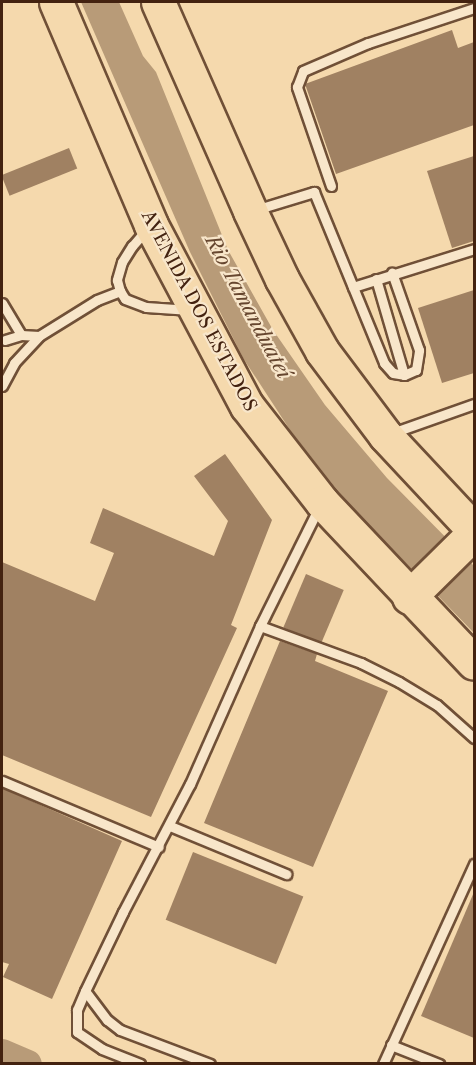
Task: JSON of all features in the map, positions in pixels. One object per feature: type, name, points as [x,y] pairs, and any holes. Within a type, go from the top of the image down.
[{"type":"highway","name":"AVENIDA DOS ESTADOS","points":[[56,2],[151,225],[247,406],[321,502],[416,590],[474,663]]},
{"type":"highway","points":[[158,2],[250,211],[282,279],[322,351],[384,435],[471,536],[416,590]]},
{"type":"lane","points":[[331,186],[297,87],[303,71],[368,43],[474,8]]},
{"type":"lane","points":[[250,211],[314,192],[384,363],[393,373],[404,375],[416,370],[419,350],[392,273]]},
{"type":"lane","points":[[151,225],[132,246],[122,262],[117,280],[120,291],[125,299],[146,307],[195,310]]},
{"type":"lane","points":[[353,287],[474,249]]},
{"type":"lane","points":[[376,279],[404,375]]},
{"type":"lane","points":[[2,386],[14,363],[39,336],[97,300],[120,291]]},
{"type":"lane","points":[[2,303],[21,335]]},
{"type":"lane","points":[[5,340],[21,335],[39,336]]},
{"type":"lane","points":[[384,435],[474,404]]},
{"type":"lane","points":[[140,1064],[102,1049],[77,1032],[77,1010],[123,912],[170,826],[260,626],[321,502]]},
{"type":"lane","points":[[260,626],[361,663],[399,682],[437,705],[474,738]]},
{"type":"lane","points":[[2,781],[159,847]]},
{"type":"lane","points":[[170,826],[286,874]]},
{"type":"lane","points":[[383,1064],[474,864]]},
{"type":"lane","points":[[86,991],[107,1020],[120,1030],[210,1064]]},
{"type":"lane","points":[[391,1045],[439,1064]]},
{"type":"water","name":"Rio Tamanduateí","points":[[81,2],[119,2],[143,56],[156,72],[228,250],[273,330],[325,405],[387,478],[474,566],[474,633],[345,500],[290,430],[243,358],[190,252]]},
{"type":"building","points":[[452,30],[458,48],[474,42],[474,125],[336,174],[305,84]]},
{"type":"building","points":[[69,148],[77,168],[10,196],[2,175]]},
{"type":"building","points":[[474,156],[474,241],[452,248],[427,171]]},
{"type":"building","points":[[474,290],[474,373],[442,383],[418,308]]},
{"type":"building","points":[[225,454],[272,520],[231,625],[237,628],[151,817],[2,755],[2,562],[95,601],[114,553],[90,543],[103,508],[214,556],[228,521],[194,476]]},
{"type":"building","points":[[306,574],[344,590],[321,643],[283,627]]},
{"type":"building","points":[[280,641],[317,654],[315,661],[388,691],[313,867],[204,823]]},
{"type":"building","points":[[2,788],[122,841],[52,999],[3,977],[9,964],[2,962]]},
{"type":"building","points":[[193,852],[303,897],[276,964],[166,920]]},
{"type":"building","points":[[474,892],[474,1038],[421,1016]]},
{"type":"waterway","points":[[2,1053],[28,1064]]}]
